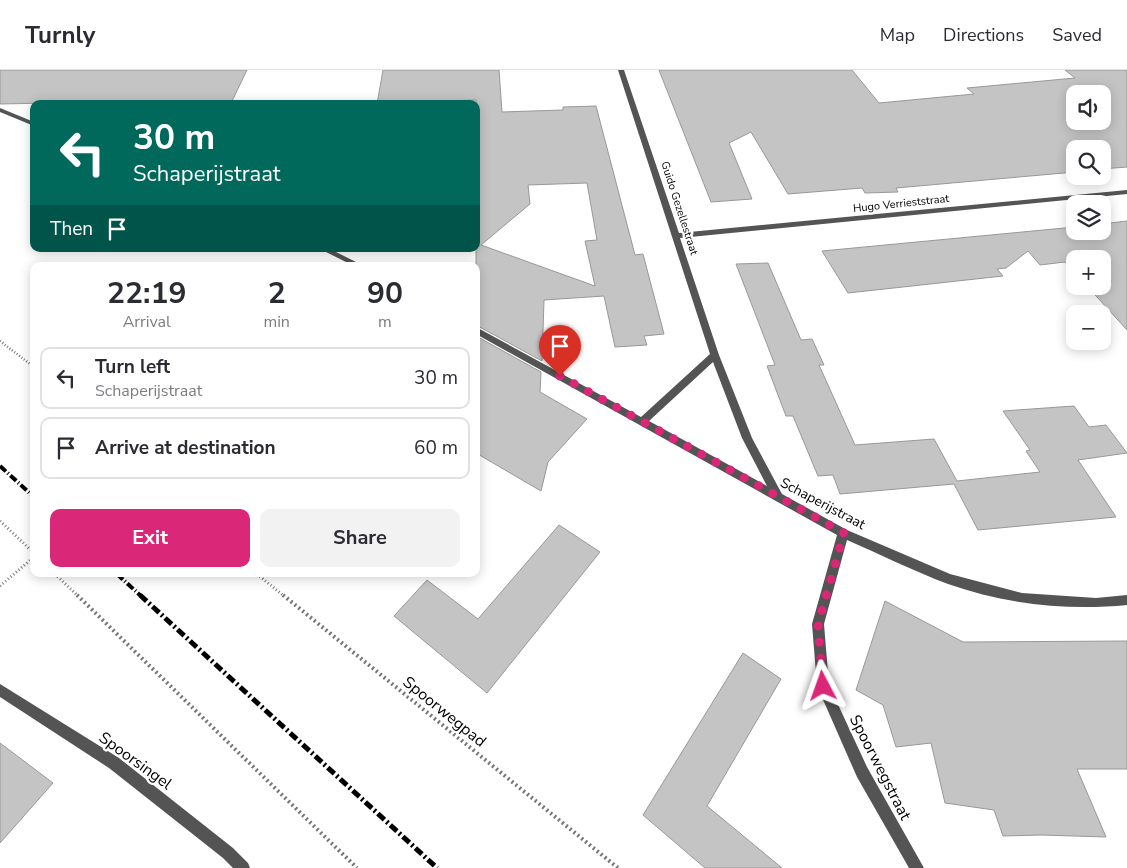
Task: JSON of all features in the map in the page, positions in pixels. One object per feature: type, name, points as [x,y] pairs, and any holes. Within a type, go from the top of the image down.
[{"type":"street","name":"Guido Gezellestraat","points":[[621,70],[715,355],[747,438],[777,495]]},
{"type":"street","points":[[0,110],[30,122]]},
{"type":"street","name":"Hugo Verrieststraat","points":[[676,236],[1127,192]]},
{"type":"street","points":[[330,252],[352,262]]},
{"type":"street","name":"Schaperijstraat","points":[[480,332],[844,533],[950,579],[1022,598],[1096,603],[1127,600]]},
{"type":"street","points":[[643,421],[715,355]]},
{"type":"street","name":"Spoorwegstraat","points":[[844,533],[818,624],[823,686],[862,772],[917,868]]},
{"type":"street","name":"Spoorsingel","points":[[0,690],[114,763],[243,868]]},
{"type":"path","points":[[0,341],[30,364]]},
{"type":"path","points":[[0,521],[30,551]]},
{"type":"path","points":[[0,586],[30,559]]},
{"type":"path","points":[[58,577],[357,868]]},
{"type":"path","name":"Spoorwegpad","points":[[260,577],[618,868]]},
{"type":"building","points":[[0,70],[247,70],[232,100],[30,100],[30,103],[0,104]]},
{"type":"building","points":[[383,70],[499,70],[502,112],[563,110],[563,107],[596,106],[635,255],[643,254],[664,334],[644,336],[647,345],[615,347],[604,296],[544,300],[542,361],[480,327],[480,262],[476,262],[476,252],[480,252],[480,100],[378,100]],"holes":[[[587,183],[597,240],[585,241],[595,286],[481,245],[530,204],[528,185]]]},
{"type":"building","points":[[659,70],[852,70],[879,103],[974,94],[967,88],[1075,78],[1065,70],[1127,70],[1127,167],[1111,168],[1111,140],[1066,140],[1066,173],[896,188],[898,192],[865,193],[862,188],[788,194],[751,132],[729,143],[752,199],[711,202]]},
{"type":"building","points":[[1127,221],[1127,330],[1111,312],[1111,305],[1104,305],[1095,295],[1111,295],[1111,250],[1066,250],[1066,263],[1040,265],[1028,251],[1006,268],[997,269],[1003,276],[848,293],[822,251],[1066,228],[1066,240],[1111,240],[1111,223]]},
{"type":"building","points":[[768,263],[801,340],[812,339],[824,365],[819,365],[855,445],[934,439],[957,481],[1040,472],[1026,451],[1030,450],[1003,411],[1074,406],[1089,427],[1106,425],[1127,453],[1078,460],[1116,517],[978,530],[954,484],[840,494],[833,475],[818,476],[793,416],[786,416],[767,366],[775,365],[736,264]]},
{"type":"building","points":[[480,338],[541,372],[540,392],[587,419],[548,462],[541,491],[480,455]]},
{"type":"building","points":[[559,525],[600,552],[487,693],[394,616],[427,580],[478,619]]},
{"type":"building","points":[[885,601],[963,642],[1127,641],[1127,769],[1077,769],[1106,837],[1003,836],[994,810],[945,803],[931,743],[896,747],[883,705],[856,690]]},
{"type":"building","points":[[743,653],[781,679],[707,806],[782,868],[705,868],[643,815]]},
{"type":"building","points":[[0,743],[53,783],[0,843]]},
{"type":"railway","points":[[0,466],[30,493]]},
{"type":"railway","points":[[120,577],[141,596]]},
{"type":"railway","points":[[140,595],[437,868]]},
{"type":"route","points":[[560,376],[844,533],[818,624],[823,686]]}]
